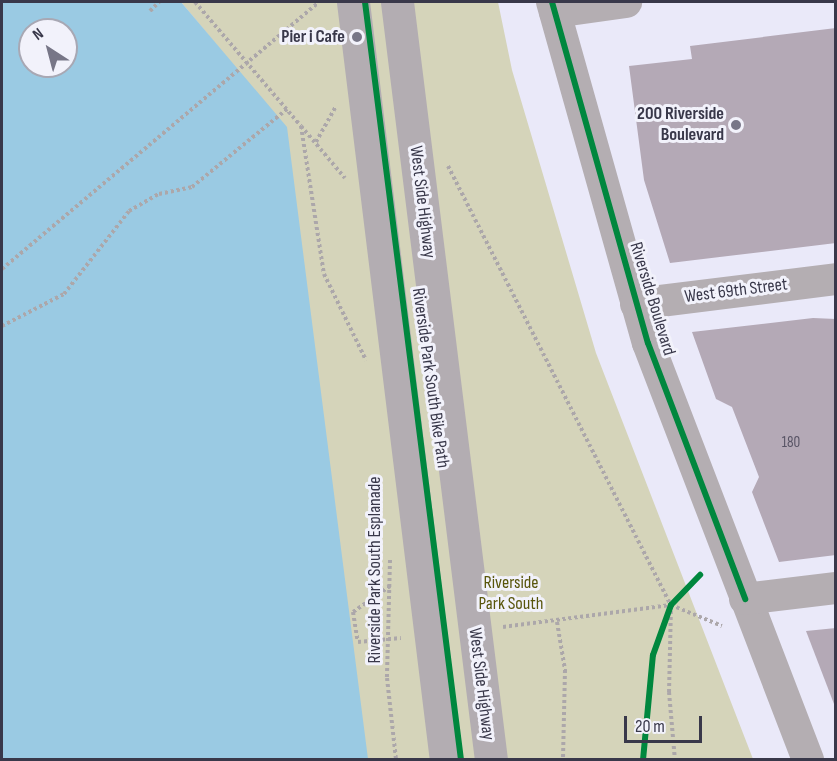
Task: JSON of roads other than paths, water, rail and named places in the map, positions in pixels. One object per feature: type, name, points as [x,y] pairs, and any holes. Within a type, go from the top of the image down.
[{"type":"highway","points":[[353,2],[446,759]]},
{"type":"highway","name":"West Side Highway","points":[[397,2],[490,759]]},
{"type":"street","points":[[553,7],[626,2]]},
{"type":"street","name":"Riverside Boulevard","points":[[553,7],[636,304],[745,598],[808,759]]},
{"type":"street","name":"West 69th Street","points":[[636,304],[836,279]]},
{"type":"street","points":[[745,598],[836,588]]},
{"type":"water","points":[[2,2],[181,2],[287,127],[368,759],[2,759]]},
{"type":"place","name":"Pier i Cafe","points":[[357,37]]},
{"type":"place","name":"200 Riverside Boulevard","points":[[736,125]]},
{"type":"park label","name":"Riverside Park South","points":[[511,594]]}]
